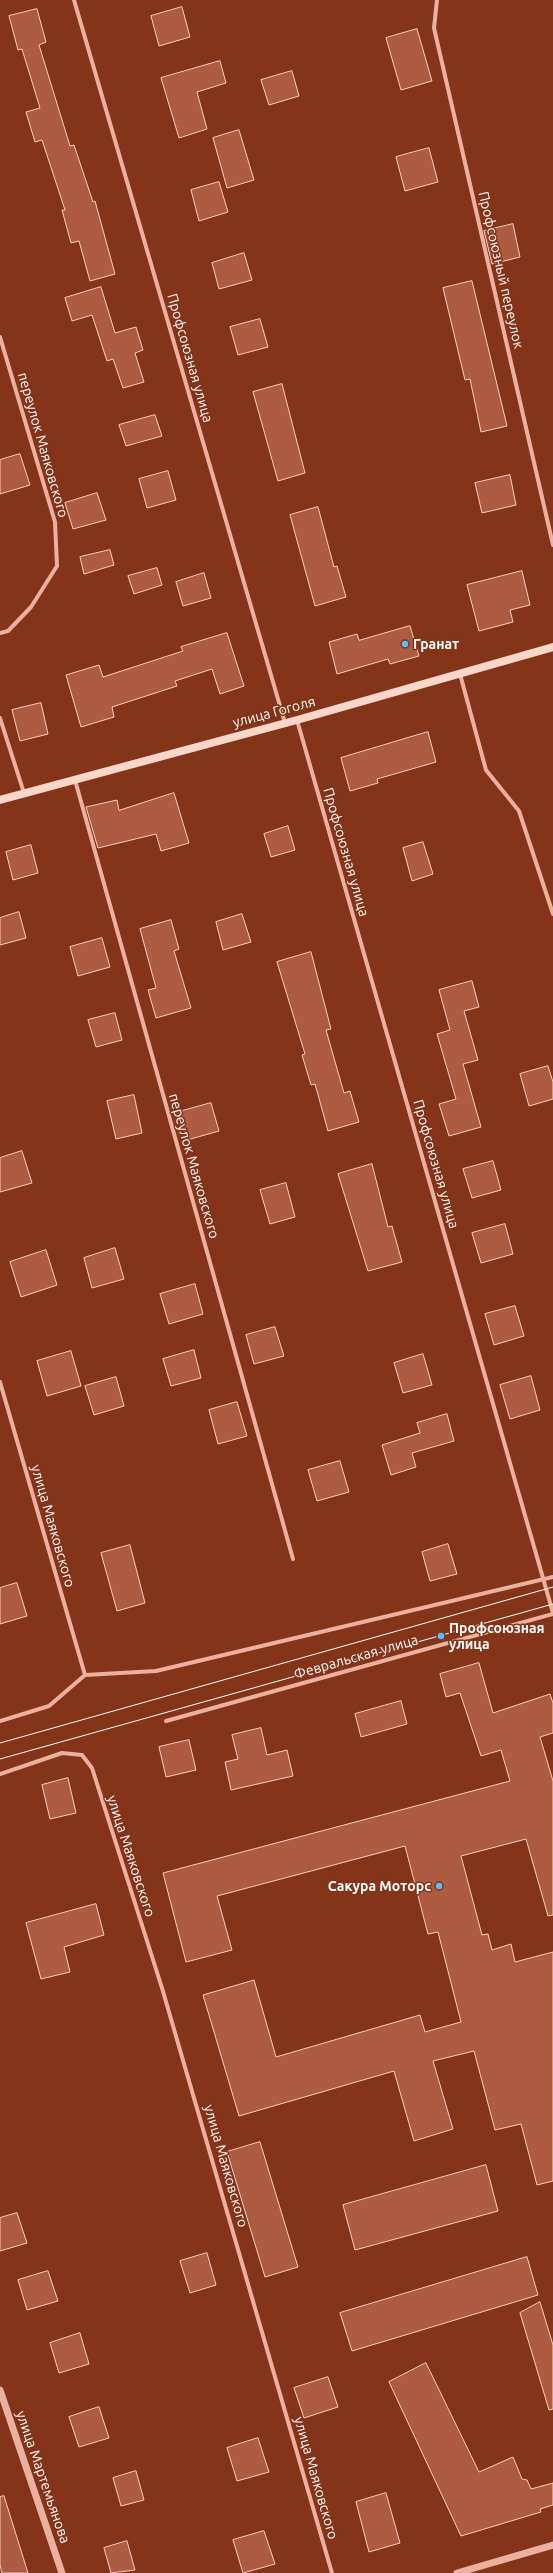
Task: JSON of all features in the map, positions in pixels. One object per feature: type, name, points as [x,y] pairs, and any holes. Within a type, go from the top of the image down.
[{"type":"main road","name":"улица Гоголя","points":[[0,800],[297,720],[553,647]]},
{"type":"street","name":"Профсоюзная улица","points":[[74,0],[285,723]]},
{"type":"street","name":"Профсоюзный переулок","points":[[437,0],[434,28],[553,545]]},
{"type":"street","name":"переулок Маяковского","points":[[0,337],[55,522],[57,566],[31,607],[8,631],[0,633]]},
{"type":"street","points":[[460,673],[486,770],[519,811],[553,914]]},
{"type":"street","points":[[0,718],[24,794]]},
{"type":"street","name":"Профсоюзная улица","points":[[297,720],[553,1614]]},
{"type":"street","name":"переулок Маяковского","points":[[75,780],[293,1559]]},
{"type":"street","name":"улица Маяковского","points":[[0,1382],[85,1675]]},
{"type":"street","points":[[0,1721],[49,1706],[85,1675],[156,1671],[553,1577]]},
{"type":"street","name":"Февральская улица","points":[[166,1721],[553,1614]]},
{"type":"street","name":"улица Маяковского","points":[[0,1774],[62,1753],[82,1755],[92,1768],[162,1988],[332,2573]]},
{"type":"street","name":"улица Мартемьянова","points":[[0,2390],[62,2573]]},
{"type":"street","points":[[457,2573],[553,2545]]},
{"type":"building","points":[[182,7],[190,37],[159,46],[151,16]]},
{"type":"building","points":[[37,9],[46,42],[39,45],[70,146],[74,145],[93,202],[95,201],[115,274],[90,281],[79,241],[71,243],[62,210],[65,210],[42,140],[35,142],[26,112],[40,108],[22,49],[18,50],[9,16]]},
{"type":"building","points":[[417,29],[432,81],[401,90],[386,38]]},
{"type":"building","points":[[220,61],[226,83],[197,92],[207,129],[179,138],[161,78]]},
{"type":"building","points":[[292,71],[299,96],[269,105],[261,80]]},
{"type":"building","points":[[239,130],[254,180],[227,188],[213,138]]},
{"type":"building","points":[[429,148],[438,182],[405,191],[396,157]]},
{"type":"building","points":[[219,182],[228,212],[199,221],[191,190]]},
{"type":"building","points":[[513,224],[520,257],[492,264],[484,231]]},
{"type":"building","points":[[244,253],[252,280],[219,289],[212,263]]},
{"type":"building","points":[[472,281],[507,426],[481,432],[470,379],[465,380],[443,288]]},
{"type":"building","points":[[101,287],[115,333],[136,327],[143,350],[135,353],[144,382],[123,388],[113,359],[107,361],[92,315],[72,321],[65,298]]},
{"type":"building","points":[[260,319],[268,347],[238,355],[230,327]]},
{"type":"building","points":[[282,384],[305,473],[278,481],[253,392]]},
{"type":"building","points":[[155,415],[162,436],[126,446],[119,425]]},
{"type":"building","points":[[20,454],[30,485],[0,494],[0,460]]},
{"type":"building","points":[[168,471],[176,500],[147,508],[139,479]]},
{"type":"building","points":[[510,475],[516,505],[482,513],[475,483]]},
{"type":"building","points":[[97,493],[106,520],[73,529],[65,503]]},
{"type":"building","points":[[318,507],[334,567],[337,566],[346,597],[315,606],[290,515]]},
{"type":"building","points":[[110,550],[114,565],[84,574],[80,557]]},
{"type":"building","points":[[157,568],[162,585],[134,594],[128,576]]},
{"type":"building","points":[[522,571],[530,605],[510,610],[513,622],[479,631],[467,585]]},
{"type":"building","points":[[204,573],[211,598],[183,606],[176,582]]},
{"type":"building","points":[[410,626],[419,656],[390,664],[388,659],[337,674],[329,642],[357,634],[359,640]]},
{"type":"building","points":[[227,633],[244,686],[220,694],[212,669],[175,681],[177,686],[112,707],[114,717],[81,727],[66,675],[99,665],[103,677],[183,651],[181,647]]},
{"type":"building","points":[[41,703],[48,734],[20,741],[12,710]]},
{"type":"building","points":[[428,732],[436,762],[377,779],[378,783],[350,791],[341,758]]},
{"type":"building","points":[[174,793],[189,843],[161,851],[156,834],[98,848],[86,807],[117,800],[119,810]]},
{"type":"building","points":[[288,826],[295,850],[271,857],[264,834]]},
{"type":"building","points":[[423,842],[433,874],[412,881],[403,848]]},
{"type":"building","points":[[31,845],[38,873],[13,880],[6,852]]},
{"type":"building","points":[[19,912],[26,938],[0,945],[0,918]]},
{"type":"building","points":[[242,914],[251,942],[223,950],[216,922]]},
{"type":"building","points":[[171,920],[179,949],[174,951],[191,1008],[156,1018],[148,990],[156,988],[140,929]]},
{"type":"building","points":[[102,938],[110,967],[78,976],[70,947]]},
{"type":"building","points":[[311,952],[331,1029],[326,1030],[344,1093],[350,1091],[359,1122],[328,1131],[315,1084],[311,1085],[302,1055],[305,1054],[277,962]]},
{"type":"building","points":[[472,981],[479,1007],[464,1011],[478,1060],[463,1064],[481,1127],[449,1136],[439,1104],[456,1099],[437,1034],[450,1030],[439,990]]},
{"type":"building","points":[[115,1013],[122,1040],[96,1047],[88,1020]]},
{"type":"building","points":[[548,1066],[553,1082],[553,1099],[529,1106],[520,1074]]},
{"type":"building","points":[[134,1095],[142,1133],[116,1139],[107,1101]]},
{"type":"building","points":[[211,1103],[219,1131],[187,1140],[179,1112]]},
{"type":"building","points":[[22,1151],[32,1183],[0,1192],[0,1158]]},
{"type":"building","points":[[493,1161],[501,1190],[472,1198],[463,1169]]},
{"type":"building","points":[[372,1164],[388,1227],[392,1226],[402,1262],[368,1271],[338,1174]]},
{"type":"building","points":[[286,1183],[295,1217],[270,1224],[260,1190]]},
{"type":"building","points":[[505,1224],[513,1254],[481,1263],[472,1233]]},
{"type":"building","points":[[115,1248],[124,1279],[92,1288],[84,1258]]},
{"type":"building","points":[[46,1250],[57,1285],[21,1297],[10,1262]]},
{"type":"building","points":[[195,1284],[203,1314],[169,1324],[160,1294]]},
{"type":"building","points":[[515,1306],[524,1336],[494,1345],[485,1314]]},
{"type":"building","points":[[275,1327],[284,1356],[254,1364],[246,1335]]},
{"type":"building","points":[[194,1350],[201,1378],[171,1386],[163,1359]]},
{"type":"building","points":[[71,1351],[81,1386],[47,1396],[37,1361]]},
{"type":"building","points":[[423,1354],[432,1385],[403,1393],[394,1363]]},
{"type":"building","points":[[531,1376],[540,1410],[510,1419],[500,1385]]},
{"type":"building","points":[[116,1377],[124,1406],[94,1415],[85,1386]]},
{"type":"building","points":[[237,1402],[247,1436],[218,1444],[209,1410]]},
{"type":"building","points":[[447,1414],[454,1441],[412,1453],[416,1467],[391,1475],[382,1445],[420,1433],[417,1423]]},
{"type":"building","points":[[340,1461],[349,1492],[317,1501],[308,1470]]},
{"type":"building","points":[[448,1544],[457,1574],[430,1581],[422,1552]]},
{"type":"building","points":[[130,1545],[145,1603],[117,1611],[101,1553]]},
{"type":"building","points":[[17,1583],[27,1616],[0,1624],[0,1588]]},
{"type":"building","points":[[479,1663],[493,1713],[550,1694],[553,1703],[553,1733],[540,1737],[553,1781],[553,1915],[548,1916],[526,1839],[461,1856],[482,1935],[488,1934],[492,1950],[511,1944],[515,1962],[553,1952],[553,2181],[537,2185],[521,2124],[495,2130],[474,2051],[433,2061],[453,2129],[414,2141],[394,2071],[239,2116],[203,1995],[254,1980],[276,2057],[420,2015],[425,2032],[461,2022],[438,1932],[428,1934],[405,1846],[217,1896],[232,1950],[186,1962],[163,1873],[510,1781],[501,1750],[481,1756],[460,1693],[446,1697],[440,1674]]},
{"type":"building","points":[[401,1701],[407,1724],[361,1737],[355,1714]]},
{"type":"building","points":[[261,1728],[267,1755],[287,1750],[293,1776],[231,1790],[225,1762],[238,1759],[232,1735]]},
{"type":"building","points":[[189,1740],[196,1770],[166,1777],[159,1747]]},
{"type":"building","points":[[68,1778],[76,1813],[50,1819],[42,1785]]},
{"type":"building","points":[[96,1904],[104,1935],[64,1947],[70,1972],[41,1979],[26,1923]]},
{"type":"building","points":[[260,2142],[298,2267],[265,2277],[227,2152]]},
{"type":"building","points":[[486,2165],[498,2211],[355,2250],[343,2205]]},
{"type":"building","points":[[17,2213],[27,2243],[0,2251],[0,2218]]},
{"type":"building","points":[[207,2253],[216,2285],[190,2293],[180,2261]]},
{"type":"building","points":[[527,2257],[538,2295],[352,2351],[340,2313]]},
{"type":"building","points":[[48,2271],[58,2301],[27,2310],[18,2280]]},
{"type":"building","points":[[540,2302],[553,2345],[553,2409],[549,2410],[520,2313]]},
{"type":"building","points":[[80,2333],[89,2364],[59,2373],[50,2343]]},
{"type":"building","points":[[426,2363],[479,2472],[513,2457],[522,2479],[527,2480],[531,2489],[553,2483],[553,2505],[540,2509],[541,2512],[461,2536],[389,2382]]},
{"type":"building","points":[[328,2377],[338,2407],[304,2418],[294,2388]]},
{"type":"building","points":[[99,2407],[109,2438],[79,2447],[69,2417]]},
{"type":"building","points":[[258,2438],[269,2472],[237,2481],[227,2448]]},
{"type":"building","points":[[136,2471],[144,2500],[121,2506],[113,2478]]},
{"type":"building","points":[[386,2493],[400,2543],[369,2552],[356,2502]]},
{"type":"building","points":[[4,2496],[28,2573],[2,2573],[0,2565],[0,2497]]},
{"type":"building","points":[[264,2531],[275,2564],[243,2573],[233,2540]]},
{"type":"building","points":[[127,2541],[135,2570],[111,2573],[104,2548]]},
{"type":"tram line","points":[[0,1743],[553,1587]]},
{"type":"tram line","points":[[0,1759],[553,1604]]},
{"type":"place","name":"Гранат","points":[[405,644]]},
{"type":"place","name":"Профсоюзная улица","points":[[441,1636]]},
{"type":"place","name":"Сакура Моторс","points":[[439,1886]]}]
